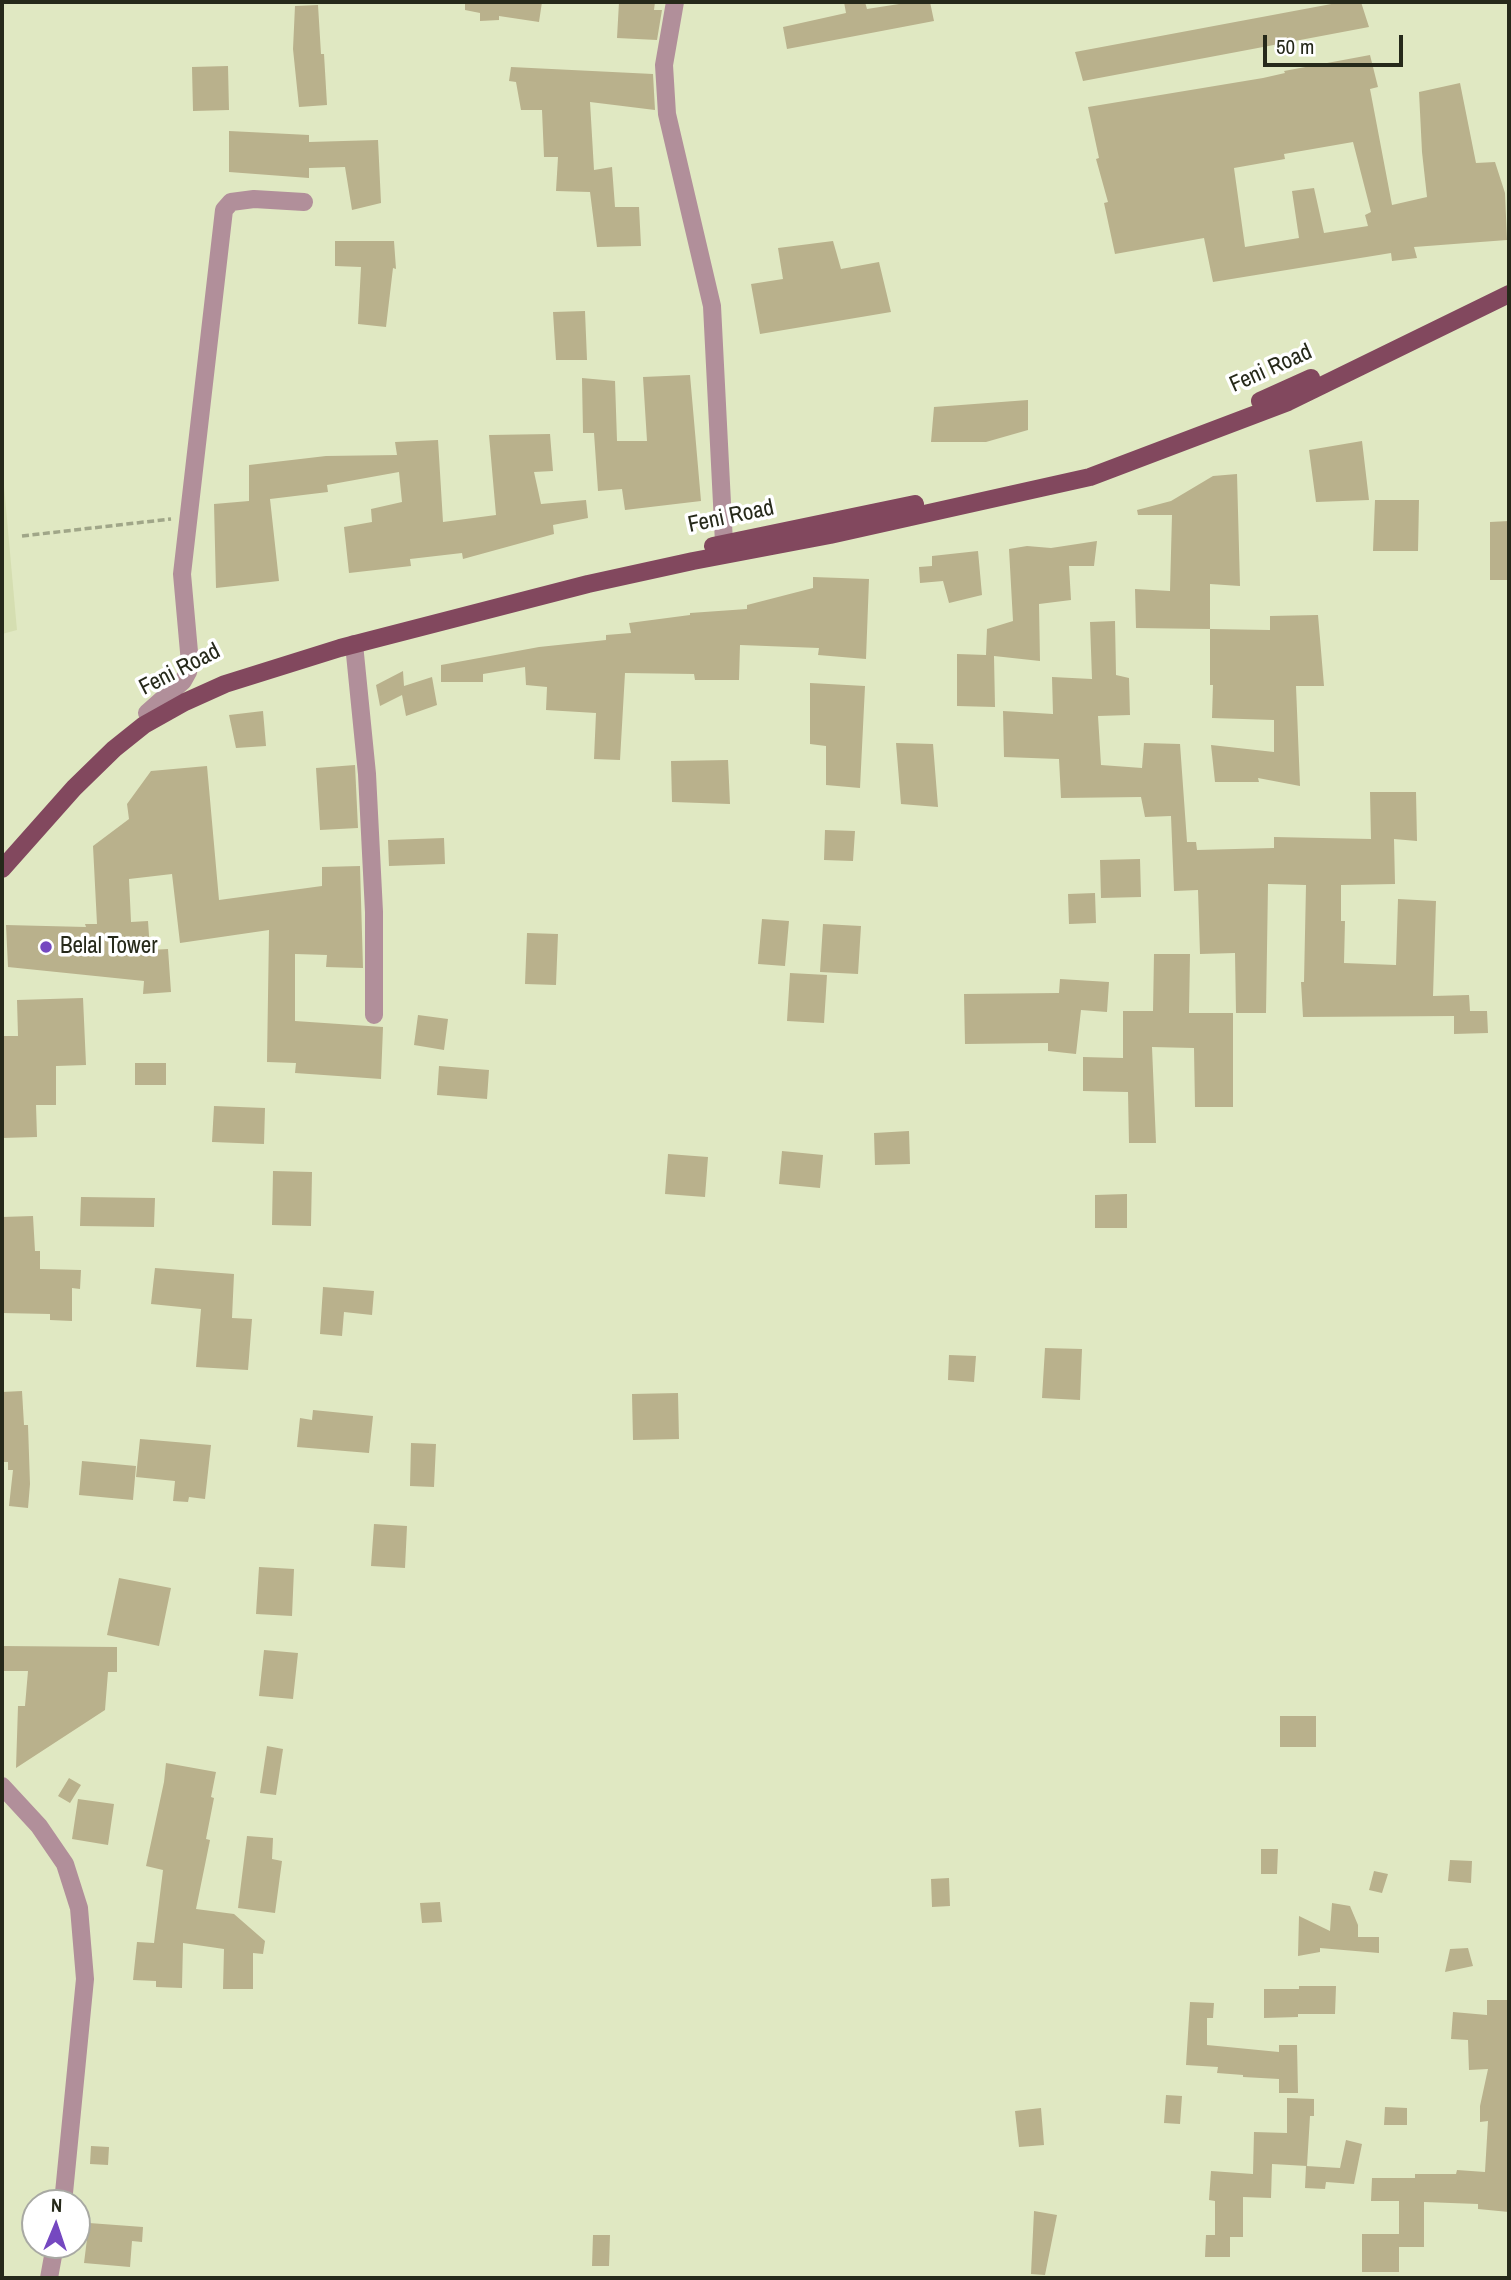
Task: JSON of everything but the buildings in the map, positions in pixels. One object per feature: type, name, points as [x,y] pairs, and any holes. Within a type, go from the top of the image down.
[{"type":"main road","name":"Feni Road","points":[[2,853],[109,741],[147,713],[207,681],[257,662],[532,588],[724,543],[1091,466],[1239,411],[1509,286]]},
{"type":"main road","points":[[2,869],[74,788],[114,749],[144,725],[225,684],[355,644],[628,575],[830,535],[1090,477],[1288,402],[1509,294]]},
{"type":"street","points":[[675,2],[664,65],[667,114],[712,306],[724,543]]},
{"type":"street","points":[[147,713],[183,681],[188,672],[189,650],[182,574],[224,210],[231,202],[243,200],[304,202]]},
{"type":"street","points":[[355,644],[367,774],[374,912],[374,1015]]},
{"type":"street","points":[[2,1786],[39,1826],[65,1864],[79,1908],[85,1979],[64,2189]]},
{"type":"street","points":[[49,2278],[52,2259]]},
{"type":"path","points":[[23,536],[190,517]]},
{"type":"shaded area","points":[[2,486],[17,630],[2,634]]},
{"type":"place","name":"Belal Tower","points":[[46,947]]}]
